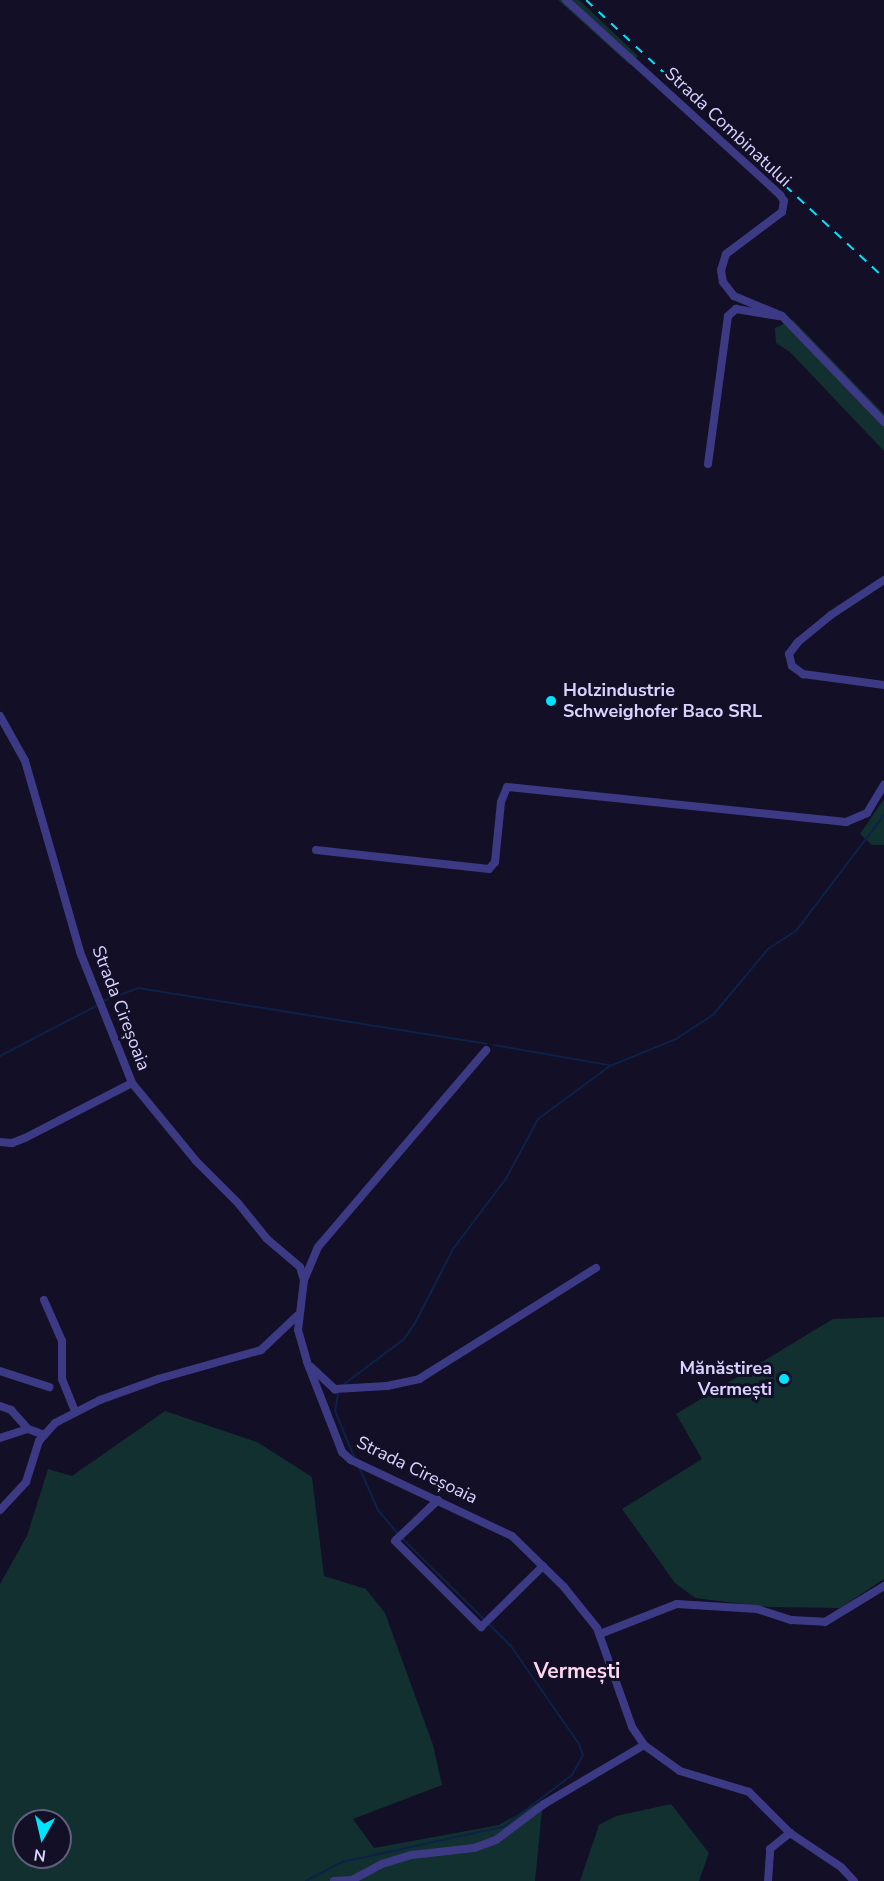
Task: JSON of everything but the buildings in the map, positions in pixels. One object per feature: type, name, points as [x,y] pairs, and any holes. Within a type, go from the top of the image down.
[{"type":"street","name":"Strada Combinatului","points":[[566,0],[780,195],[784,201],[782,212],[728,251],[721,270],[726,289],[734,296],[782,316],[884,422]]},
{"type":"street","points":[[708,464],[728,316],[736,309],[782,316]]},
{"type":"street","points":[[884,580],[831,615],[798,642],[789,654],[792,666],[803,674],[884,685]]},
{"type":"street","name":"Strada Cireșoaia","points":[[0,716],[26,761],[80,952],[132,1083],[196,1161],[238,1203],[267,1239],[300,1267],[303,1280],[297,1316],[307,1362],[342,1452],[351,1460],[512,1536],[580,1605],[600,1634],[632,1727],[644,1745],[680,1772],[749,1792],[790,1833],[841,1867],[854,1881]]},
{"type":"street","points":[[316,850],[489,869],[495,862],[501,802],[507,787],[846,822],[864,816],[884,785]]},
{"type":"street","points":[[303,1280],[318,1246],[486,1050]]},
{"type":"street","points":[[0,1142],[12,1143],[25,1138],[132,1083]]},
{"type":"street","points":[[307,1362],[334,1389],[387,1386],[419,1379],[596,1268]]},
{"type":"street","points":[[44,1300],[62,1341],[62,1379],[75,1411]]},
{"type":"street","points":[[0,1510],[26,1482],[42,1434],[75,1411],[158,1379],[261,1350],[297,1316]]},
{"type":"street","points":[[0,1371],[49,1387]]},
{"type":"street","points":[[0,1406],[11,1410],[28,1429],[42,1434]]},
{"type":"street","points":[[0,1438],[28,1429]]},
{"type":"street","points":[[438,1500],[395,1541],[414,1563],[422,1565],[481,1627],[543,1566]]},
{"type":"street","points":[[600,1634],[677,1604],[757,1609],[791,1620],[825,1622],[884,1586]]},
{"type":"street","points":[[334,1881],[352,1880],[382,1864],[412,1855],[474,1848],[496,1840],[544,1804],[644,1745]]},
{"type":"street","points":[[768,1881],[770,1850],[790,1833]]},
{"type":"green space","points":[[558,0],[579,0],[638,56],[630,65]]},
{"type":"green space","points":[[793,320],[884,414],[884,451],[790,352],[776,343],[775,328]]},
{"type":"green space","points":[[884,799],[884,845],[872,845],[860,834]]},
{"type":"green space","points":[[884,1317],[884,1579],[840,1608],[769,1607],[695,1598],[675,1583],[622,1509],[702,1459],[676,1414],[833,1319]]},
{"type":"green space","points":[[165,1411],[257,1442],[312,1477],[324,1576],[366,1589],[385,1613],[433,1745],[442,1785],[353,1819],[374,1848],[499,1825],[543,1800],[535,1881],[0,1881],[0,1584],[27,1536],[48,1469],[72,1476]]},
{"type":"green space","points":[[671,1804],[709,1853],[699,1881],[580,1881],[599,1825],[616,1816]]},
{"type":"waterway","points":[[343,1385],[404,1339],[415,1323],[453,1249],[507,1177],[538,1119],[610,1066],[676,1039],[713,1015],[768,949],[796,931],[884,815]]},
{"type":"waterway","points":[[103,1001],[138,988],[487,1044]]},
{"type":"waterway","points":[[0,1056],[96,1006]]},
{"type":"waterway","points":[[494,1045],[609,1065]]},
{"type":"waterway","points":[[338,1393],[335,1411],[355,1459]]},
{"type":"waterway","points":[[359,1467],[378,1510],[398,1534]]},
{"type":"waterway","points":[[306,1881],[342,1862],[503,1827],[572,1775],[583,1755],[579,1744],[511,1646],[402,1538]]},
{"type":"railway","points":[[586,0],[884,278]]},
{"type":"place","name":"Holzindustrie Schweighofer Baco SRL","points":[[551,701]]},
{"type":"place","name":"Mănăstirea Vermești","points":[[784,1379]]},
{"type":"district","name":"Vermești","points":[[577,1671]]}]
